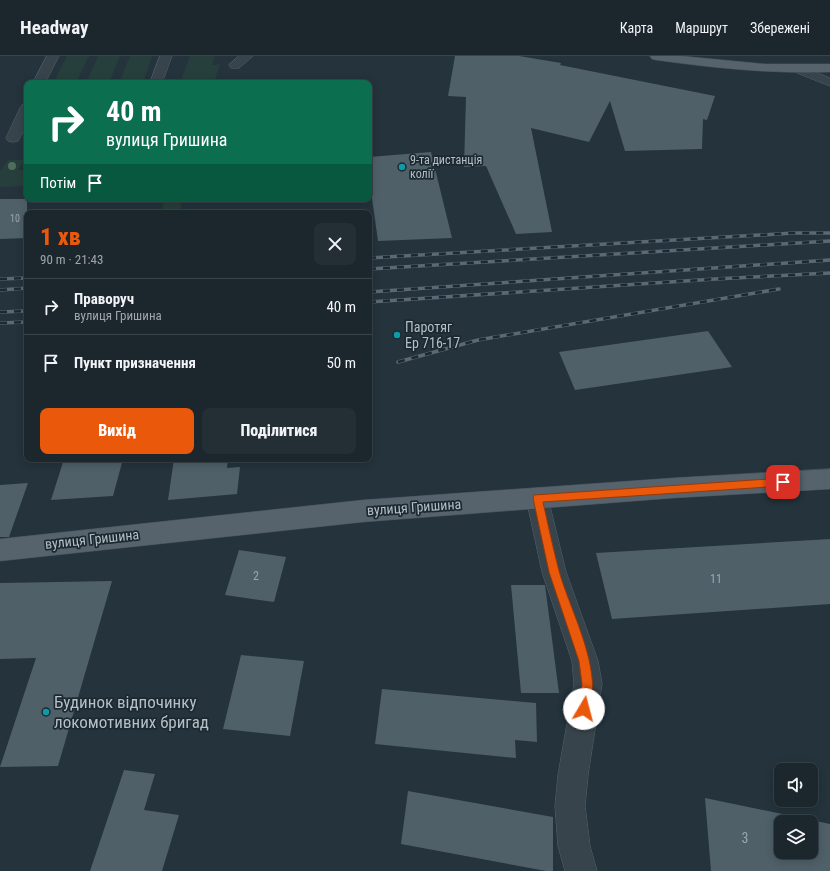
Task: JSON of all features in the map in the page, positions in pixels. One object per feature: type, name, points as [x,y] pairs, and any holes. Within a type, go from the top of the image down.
[{"type":"main road","points":[[656,56],[741,67],[801,70],[830,68]]},
{"type":"main road","name":"вулиця Гришина","points":[[0,550],[362,511],[673,488],[830,479]]},
{"type":"street","points":[[41,80],[53,56]]},
{"type":"street","points":[[157,80],[166,56]]},
{"type":"street","points":[[235,65],[247,56]]},
{"type":"street","points":[[801,70],[830,82]]},
{"type":"street","points":[[6,138],[24,112]]},
{"type":"street","points":[[6,138],[24,137]]},
{"type":"street","points":[[537,498],[554,572],[584,661],[588,684],[573,775],[570,806],[574,846],[581,871]]},
{"type":"green space","points":[[67,56],[89,56],[77,80],[55,80]]},
{"type":"green space","points":[[98,56],[120,56],[110,80],[87,80]]},
{"type":"green space","points":[[130,56],[152,56],[144,80],[120,80]]},
{"type":"green space","points":[[190,56],[215,56],[212,65],[220,64],[215,80],[181,80]]},
{"type":"green space","points":[[8,160],[24,160],[18,170],[24,170],[24,186],[0,187],[0,171]]},
{"type":"green space","points":[[164,202],[182,202],[180,210],[162,210]]},
{"type":"building","points":[[455,56],[519,56],[561,63],[560,65],[715,96],[707,120],[703,119],[702,149],[625,151],[610,101],[589,142],[531,128],[552,232],[516,234],[486,166],[464,167],[466,97],[448,96]]},
{"type":"building","points":[[431,152],[452,238],[378,241],[372,198],[372,157]]},
{"type":"building","points":[[0,199],[24,199],[24,202],[27,202],[27,210],[24,210],[24,238],[0,239]]},
{"type":"building","points":[[708,331],[732,367],[575,390],[559,352]]},
{"type":"building","points":[[63,462],[122,462],[113,496],[51,500]]},
{"type":"building","points":[[174,462],[228,462],[227,468],[240,467],[237,494],[168,500]]},
{"type":"building","points":[[28,483],[9,537],[0,537],[0,485]]},
{"type":"building","points":[[830,539],[830,604],[612,619],[596,553]]},
{"type":"building","points":[[239,550],[286,557],[274,602],[225,595]]},
{"type":"building","name":"Будинок відпочинку локомотивних бригад","points":[[112,581],[58,766],[0,767],[36,658],[0,659],[0,583]]},
{"type":"building","points":[[511,585],[545,585],[559,693],[521,693]]},
{"type":"building","points":[[241,655],[304,661],[290,736],[223,729]]},
{"type":"building","points":[[382,689],[536,703],[537,742],[515,740],[516,758],[375,744]]},
{"type":"building","points":[[124,770],[155,774],[144,810],[179,815],[162,871],[90,871]]},
{"type":"building","points":[[408,791],[553,817],[553,871],[546,871],[401,844]]},
{"type":"building","points":[[705,798],[787,815],[774,815],[774,859],[818,859],[818,822],[830,824],[830,871],[711,871]]},
{"type":"railway","points":[[372,258],[794,233],[830,233]]},
{"type":"railway","points":[[372,269],[830,241]]},
{"type":"railway","points":[[372,292],[830,260]]},
{"type":"railway","points":[[372,302],[715,279],[830,273]]},
{"type":"railway","points":[[0,279],[24,278]]},
{"type":"railway","points":[[0,290],[24,288]]},
{"type":"railway","points":[[398,362],[478,340],[779,289]]},
{"type":"railway","points":[[0,312],[24,311]]},
{"type":"railway","points":[[0,323],[24,322]]},
{"type":"place","name":"9-та дистанція колії","points":[[402,167]]},
{"type":"place","name":"Паротяг Ер 716-17","points":[[397,335]]},
{"type":"place","name":"Будинок відпочинку локомотивних бригад","points":[[46,712]]},
{"type":"route","points":[[584,709],[588,684],[584,661],[554,572],[537,498],[783,482]]}]
